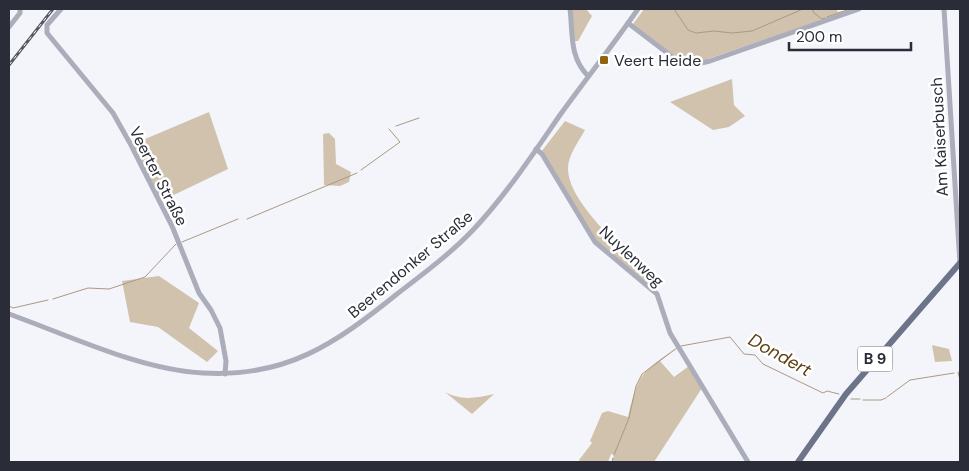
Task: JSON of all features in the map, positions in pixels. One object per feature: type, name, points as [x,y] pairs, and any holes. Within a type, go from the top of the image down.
[{"type":"main road","name":"B 9","points":[[798,462],[846,394],[960,264]]},
{"type":"street","name":"Veerter Straße","points":[[61,9],[47,25],[47,34],[114,113],[131,145],[172,226],[199,294],[212,310],[220,328],[226,361],[225,374]]},
{"type":"street","points":[[570,9],[577,62],[588,76]]},
{"type":"street","name":"Beerendonker Straße","points":[[225,374],[257,371],[282,365],[318,350],[344,336],[455,247],[487,215],[638,9]]},
{"type":"street","points":[[628,23],[676,60],[689,66],[710,61],[859,9]]},
{"type":"street","name":"Am Kaiserbusch","points":[[944,9],[960,264]]},
{"type":"street","points":[[9,27],[20,11]]},
{"type":"street","name":"Nuylenweg","points":[[536,149],[545,160],[595,242],[657,294],[670,332],[748,462]]},
{"type":"street","points":[[9,314],[145,363],[178,371],[225,374]]},
{"type":"shaded area","points":[[572,9],[586,9],[592,16],[578,41],[574,41]]},
{"type":"shaded area","points":[[644,9],[836,9],[838,12],[854,9],[693,64],[684,63],[633,24]]},
{"type":"shaded area","points":[[732,79],[734,105],[745,116],[729,127],[713,130],[670,102]]},
{"type":"shaded area","points":[[209,112],[228,169],[159,202],[131,145]]},
{"type":"shaded area","points":[[565,121],[585,130],[568,163],[571,182],[578,198],[603,230],[658,281],[653,287],[596,241],[541,152]]},
{"type":"shaded area","points":[[329,133],[335,139],[336,164],[351,172],[349,182],[340,186],[324,185],[323,134]]},
{"type":"shaded area","points":[[159,276],[199,303],[189,328],[218,351],[207,362],[158,327],[130,322],[122,281]]},
{"type":"shaded area","points":[[932,345],[949,349],[952,361],[935,362]]},
{"type":"shaded area","points":[[677,347],[660,361],[674,377],[689,366],[702,388],[654,462],[612,462],[614,455],[611,454],[608,462],[580,462],[579,460],[592,443],[590,441],[602,413],[608,411],[628,417],[635,391],[643,375],[655,363]]},
{"type":"shaded area","points":[[445,392],[463,398],[494,394],[472,414]]},
{"type":"waterway","points":[[674,9],[688,30],[696,33],[752,31],[803,9]]},
{"type":"waterway","points":[[812,9],[822,19],[825,18]]},
{"type":"waterway","points":[[827,17],[850,9]]},
{"type":"waterway","points":[[396,126],[419,118]]},
{"type":"waterway","points":[[361,170],[400,142],[389,129]]},
{"type":"waterway","points":[[247,219],[357,173]]},
{"type":"waterway","points":[[182,242],[238,219]]},
{"type":"waterway","points":[[53,299],[88,288],[109,289],[145,277],[176,244]]},
{"type":"waterway","points":[[9,306],[13,308],[48,300]]},
{"type":"waterway","name":"Dondert","points":[[681,346],[730,337],[744,354],[755,355],[763,364],[823,393],[827,391],[839,394]]},
{"type":"waterway","name":"Dondert","points":[[614,455],[629,418],[636,386],[642,374],[677,348]]},
{"type":"waterway","name":"Dondert","points":[[958,372],[960,380]]},
{"type":"waterway","name":"Dondert","points":[[887,397],[910,380],[954,373]]},
{"type":"waterway","name":"Dondert","points":[[863,400],[881,400],[886,398]]},
{"type":"waterway","name":"Dondert","points":[[851,399],[860,399]]},
{"type":"waterway","name":"Dondert","points":[[612,462],[613,458]]},
{"type":"railway","points":[[9,65],[53,9]]},
{"type":"place","name":"Veert Heide","points":[[604,60]]}]
